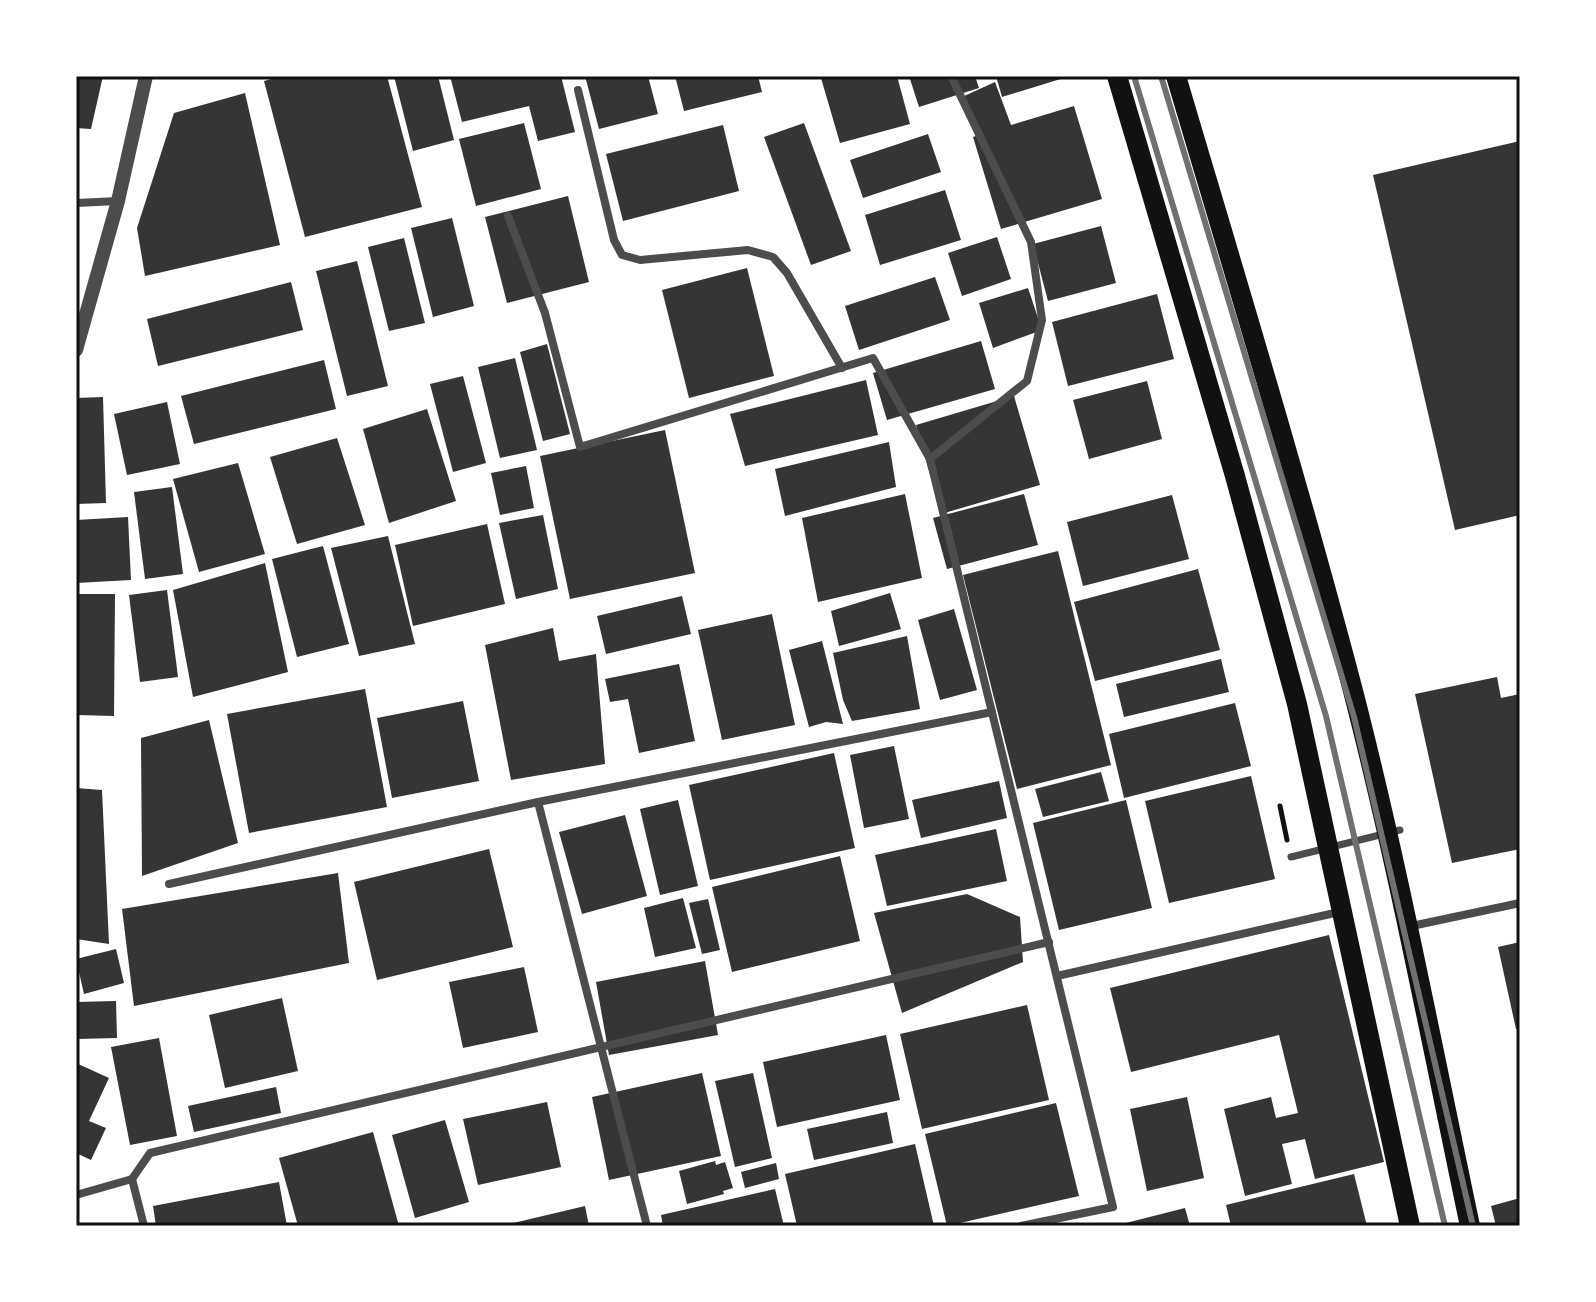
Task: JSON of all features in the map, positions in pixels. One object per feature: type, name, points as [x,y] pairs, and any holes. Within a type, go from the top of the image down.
[{"type":"main road","points":[[1117,76],[1235,476],[1297,704],[1410,1226]]},
{"type":"main road","points":[[1176,76],[1291,463],[1352,690],[1407,928],[1470,1226]]},
{"type":"street","points":[[76,350],[118,201],[146,76]]},
{"type":"street","points":[[930,459],[1027,381],[1042,320],[1031,242],[951,76]]},
{"type":"street","points":[[578,90],[614,240],[622,255],[640,260],[748,250],[773,257],[787,273],[842,368]]},
{"type":"street","points":[[76,203],[118,201]]},
{"type":"street","points":[[508,216],[545,313],[580,447],[873,358],[930,459],[1113,1207],[1021,1226]]},
{"type":"street","points":[[169,884],[538,802],[992,712]]},
{"type":"street","points":[[538,802],[647,1226]]},
{"type":"street","points":[[1291,857],[1400,830]]},
{"type":"street","points":[[1407,928],[1520,903]]},
{"type":"street","points":[[1057,976],[1340,912]]},
{"type":"street","points":[[76,1195],[132,1179],[150,1153],[1049,942]]},
{"type":"street","points":[[132,1179],[144,1226]]},
{"type":"path","points":[[1280,806],[1291,857]]},
{"type":"building","points":[[76,76],[103,76],[91,129],[76,128]]},
{"type":"building","points":[[282,76],[387,76],[422,207],[305,237],[264,81]]},
{"type":"building","points":[[394,76],[438,76],[454,140],[413,151]]},
{"type":"building","points":[[450,76],[561,76],[575,132],[538,141],[529,106],[462,122]]},
{"type":"building","points":[[585,76],[648,76],[658,114],[599,129]]},
{"type":"building","points":[[675,76],[758,76],[762,92],[684,111]]},
{"type":"building","points":[[897,76],[910,124],[840,143],[821,78]]},
{"type":"building","points":[[909,76],[975,76],[979,88],[919,107]]},
{"type":"building","points":[[996,76],[1067,76],[1067,77],[1002,97]]},
{"type":"building","points":[[995,82],[1011,125],[1074,106],[1102,199],[1001,229],[973,137],[979,135],[962,97]]},
{"type":"building","points":[[245,93],[280,245],[145,276],[137,228],[174,113]]},
{"type":"building","points":[[524,123],[541,189],[476,206],[459,139]]},
{"type":"building","points":[[804,123],[851,251],[811,265],[764,137]]},
{"type":"building","points":[[723,125],[739,191],[623,221],[606,154]]},
{"type":"building","points":[[928,134],[941,172],[863,198],[850,160]]},
{"type":"building","points":[[1520,141],[1520,515],[1455,530],[1373,175]]},
{"type":"building","points":[[945,190],[961,240],[880,265],[865,215]]},
{"type":"building","points":[[568,196],[589,282],[507,303],[485,217]]},
{"type":"building","points":[[452,218],[474,306],[433,317],[411,228]]},
{"type":"building","points":[[1101,226],[1116,283],[1048,301],[1033,244]]},
{"type":"building","points":[[997,237],[1011,279],[962,296],[948,253]]},
{"type":"building","points":[[404,238],[425,323],[389,331],[368,247]]},
{"type":"building","points":[[357,261],[388,386],[347,396],[316,271]]},
{"type":"building","points":[[747,268],[774,376],[689,398],[662,290]]},
{"type":"building","points":[[935,277],[950,320],[859,350],[845,306]]},
{"type":"building","points":[[291,282],[303,330],[158,366],[147,319]]},
{"type":"building","points":[[1028,288],[1042,330],[993,348],[979,303]]},
{"type":"building","points":[[1157,294],[1174,359],[1068,386],[1052,322]]},
{"type":"building","points":[[981,341],[995,389],[887,420],[873,373]]},
{"type":"building","points":[[547,344],[570,434],[543,441],[520,352]]},
{"type":"building","points":[[515,358],[537,450],[500,458],[478,367]]},
{"type":"building","points":[[324,360],[336,409],[194,444],[181,396]]},
{"type":"building","points":[[463,376],[486,463],[453,472],[430,384]]},
{"type":"building","points":[[866,380],[878,435],[745,466],[730,414]]},
{"type":"building","points":[[1147,381],[1162,439],[1089,459],[1073,400]]},
{"type":"building","points":[[1014,396],[1040,485],[941,514],[916,425]]},
{"type":"building","points":[[103,397],[106,503],[76,504],[76,398]]},
{"type":"building","points":[[167,402],[180,464],[127,475],[114,414]]},
{"type":"building","points":[[427,409],[456,501],[389,523],[363,429]]},
{"type":"building","points":[[665,430],[695,573],[570,599],[540,456]]},
{"type":"building","points":[[337,438],[365,525],[297,544],[270,457]]},
{"type":"building","points":[[889,442],[896,487],[785,516],[775,469]]},
{"type":"building","points":[[238,463],[265,554],[199,572],[173,479]]},
{"type":"building","points":[[526,466],[534,508],[500,515],[491,473]]},
{"type":"building","points":[[172,487],[183,574],[145,579],[134,492]]},
{"type":"building","points":[[905,494],[922,578],[818,602],[802,518]]},
{"type":"building","points":[[1024,494],[1038,545],[947,569],[933,518]]},
{"type":"building","points":[[1172,495],[1189,559],[1083,586],[1067,522]]},
{"type":"building","points":[[543,515],[558,589],[516,599],[499,523]]},
{"type":"building","points":[[128,517],[131,580],[76,583],[76,520]]},
{"type":"building","points":[[487,524],[505,604],[413,626],[395,545]]},
{"type":"building","points":[[388,536],[415,644],[359,656],[331,548]]},
{"type":"building","points":[[323,546],[349,644],[297,657],[272,559]]},
{"type":"building","points":[[1058,551],[1111,765],[1017,789],[963,575]]},
{"type":"building","points":[[265,563],[288,672],[193,697],[173,590]]},
{"type":"building","points":[[1198,569],[1220,650],[1095,681],[1074,602]]},
{"type":"building","points":[[167,590],[178,677],[140,682],[129,595]]},
{"type":"building","points":[[890,593],[901,629],[839,646],[831,611]]},
{"type":"building","points":[[76,594],[115,594],[114,716],[76,715]]},
{"type":"building","points":[[682,596],[691,634],[606,654],[597,616]]},
{"type":"building","points":[[954,609],[977,690],[940,700],[918,620]]},
{"type":"building","points":[[772,614],[795,725],[722,740],[698,630]]},
{"type":"building","points":[[553,628],[559,661],[596,654],[605,764],[511,780],[485,645]]},
{"type":"building","points":[[907,636],[920,709],[852,721],[843,700],[833,653]]},
{"type":"building","points":[[822,641],[843,724],[826,722],[809,727],[789,650]]},
{"type":"building","points":[[1221,659],[1229,692],[1124,717],[1116,684]]},
{"type":"building","points":[[679,664],[695,741],[639,753],[628,699],[610,702],[605,679]]},
{"type":"building","points":[[1497,677],[1501,698],[1520,694],[1520,849],[1452,863],[1415,694]]},
{"type":"building","points":[[365,689],[387,807],[249,833],[227,714]]},
{"type":"building","points":[[463,701],[479,781],[392,798],[377,718]]},
{"type":"building","points":[[1235,703],[1251,766],[1124,798],[1109,734]]},
{"type":"building","points":[[209,720],[238,843],[142,876],[141,738]]},
{"type":"building","points":[[894,746],[909,819],[864,828],[850,755]]},
{"type":"building","points":[[834,753],[855,848],[710,880],[689,785]]},
{"type":"building","points":[[1101,772],[1109,801],[1043,817],[1035,789]]},
{"type":"building","points":[[1251,776],[1275,879],[1169,903],[1145,801]]},
{"type":"building","points":[[999,781],[1007,818],[921,838],[912,800]]},
{"type":"building","points":[[76,788],[102,790],[109,944],[76,939]]},
{"type":"building","points":[[678,800],[698,886],[660,895],[640,809]]},
{"type":"building","points":[[1126,800],[1152,908],[1059,930],[1033,823]]},
{"type":"building","points":[[625,815],[647,896],[582,914],[559,832]]},
{"type":"building","points":[[996,829],[1007,881],[887,906],[875,855]]},
{"type":"building","points":[[489,849],[513,947],[377,980],[354,882]]},
{"type":"building","points":[[840,856],[860,941],[732,972],[712,887]]},
{"type":"building","points":[[338,873],[349,963],[134,1006],[122,909]]},
{"type":"building","points":[[967,894],[1020,917],[1023,962],[902,1013],[874,913]]},
{"type":"building","points":[[683,898],[696,948],[655,957],[644,908]]},
{"type":"building","points":[[708,899],[720,950],[702,954],[689,903]]},
{"type":"building","points":[[1329,935],[1384,1162],[1315,1179],[1305,1139],[1282,1144],[1292,1184],[1245,1196],[1224,1109],[1271,1097],[1276,1118],[1298,1113],[1279,1035],[1131,1072],[1110,988]]},
{"type":"building","points":[[1520,942],[1520,1028],[1516,1029],[1498,947]]},
{"type":"building","points":[[116,949],[124,983],[84,994],[76,959]]},
{"type":"building","points":[[705,961],[718,1035],[609,1055],[596,982]]},
{"type":"building","points":[[524,967],[538,1032],[463,1048],[449,982]]},
{"type":"building","points":[[282,998],[298,1071],[225,1088],[209,1015]]},
{"type":"building","points":[[116,1001],[117,1038],[76,1039],[76,1002]]},
{"type":"building","points":[[1027,1005],[1049,1100],[922,1129],[900,1034]]},
{"type":"building","points":[[886,1035],[900,1100],[777,1127],[763,1062]]},
{"type":"building","points":[[159,1038],[177,1136],[130,1145],[111,1047]]},
{"type":"building","points":[[76,1063],[109,1078],[89,1121],[106,1128],[91,1160],[76,1153]]},
{"type":"building","points":[[702,1073],[721,1156],[609,1180],[592,1097]]},
{"type":"building","points":[[753,1073],[772,1158],[735,1167],[715,1081]]},
{"type":"building","points":[[276,1087],[281,1113],[194,1132],[188,1106]]},
{"type":"building","points":[[1187,1097],[1204,1178],[1147,1191],[1130,1109]]},
{"type":"building","points":[[547,1102],[561,1167],[478,1185],[463,1119]]},
{"type":"building","points":[[1056,1103],[1079,1196],[947,1226],[925,1134]]},
{"type":"building","points":[[887,1112],[893,1143],[814,1160],[807,1129]]},
{"type":"building","points":[[445,1120],[469,1202],[415,1218],[392,1135]]},
{"type":"building","points":[[373,1132],[399,1226],[298,1226],[279,1158]]},
{"type":"building","points":[[915,1144],[934,1226],[797,1226],[785,1174]]},
{"type":"building","points":[[715,1161],[716,1165],[725,1162],[733,1188],[723,1191],[724,1194],[687,1204],[679,1171]]},
{"type":"building","points":[[776,1163],[779,1179],[745,1188],[741,1172]]},
{"type":"building","points":[[1354,1174],[1367,1226],[1231,1226],[1226,1205]]},
{"type":"building","points":[[279,1182],[287,1226],[156,1226],[153,1206]]},
{"type":"building","points":[[775,1189],[784,1226],[663,1226],[661,1215]]},
{"type":"building","points":[[1520,1198],[1520,1226],[1496,1226],[1491,1206]]},
{"type":"building","points":[[585,1206],[589,1226],[505,1226],[505,1225]]},
{"type":"building","points":[[1185,1208],[1190,1226],[1118,1226],[1118,1225]]},
{"type":"railway","points":[[1134,76],[1326,716],[1445,1226]]},
{"type":"railway","points":[[1161,76],[1354,717],[1473,1226]]}]
